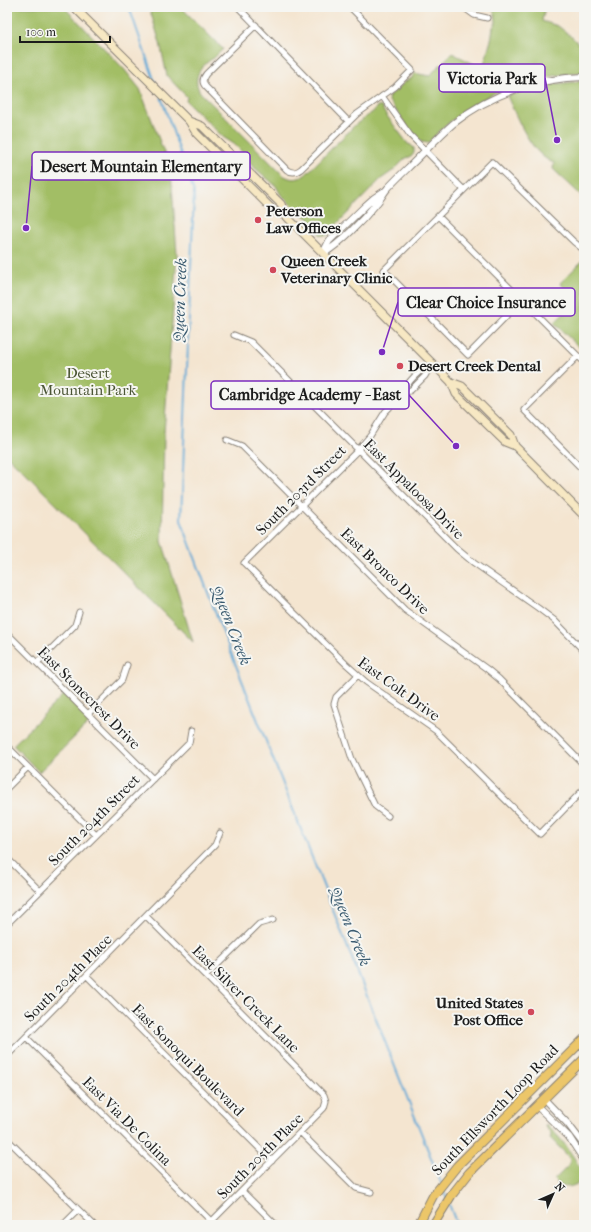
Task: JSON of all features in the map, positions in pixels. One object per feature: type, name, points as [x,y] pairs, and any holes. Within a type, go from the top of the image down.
[{"type":"main road","points":[[74,7],[189,121],[196,133],[275,212],[286,216],[452,382],[456,394],[505,442],[515,446],[584,516]]},
{"type":"main road","name":"South Ellsworth Loop Road","points":[[420,1221],[440,1186],[464,1159],[584,1039]]},
{"type":"main road","name":"South Ellsworth Loop Road","points":[[433,1225],[451,1196],[470,1173],[584,1058]]},
{"type":"street","points":[[238,7],[349,122]]},
{"type":"street","points":[[256,24],[206,74],[203,80],[206,88],[287,170],[295,172],[301,170],[357,114],[395,86],[412,70],[350,7]]},
{"type":"street","points":[[463,7],[474,15],[487,18]]},
{"type":"street","points":[[323,254],[329,241],[334,236],[369,202],[386,190],[442,134],[467,114],[505,93],[557,79],[584,77]]},
{"type":"street","points":[[382,96],[410,136],[464,190]]},
{"type":"street","points":[[522,300],[468,354],[384,270],[492,162],[584,250]]},
{"type":"street","points":[[438,216],[584,362]]},
{"type":"street","name":"East Appaloosa Drive","points":[[234,335],[251,342],[457,549],[548,616],[584,651]]},
{"type":"street","points":[[578,356],[524,410],[584,471]]},
{"type":"street","name":"South 203rd Street","points":[[244,563],[358,450],[370,436],[385,412],[402,395],[411,390],[426,376],[432,363]]},
{"type":"street","name":"East Bronco Drive","points":[[227,440],[242,446],[415,619],[499,679],[584,765]]},
{"type":"street","name":"East Colt Drive","points":[[244,563],[358,675],[436,731],[540,834],[584,789]]},
{"type":"street","points":[[37,663],[75,625],[79,612]]},
{"type":"street","name":"East Stonecrest Drive","points":[[8,634],[153,778]]},
{"type":"street","points":[[88,714],[122,680],[127,666]]},
{"type":"street","points":[[358,675],[336,696],[334,704],[355,766],[375,806],[388,816]]},
{"type":"street","name":"South 204th Street","points":[[7,924],[189,742],[191,730]]},
{"type":"street","points":[[7,746],[96,835]]},
{"type":"street","points":[[7,788],[28,767]]},
{"type":"street","name":"South 204th Place","points":[[7,1056],[215,845],[220,833]]},
{"type":"street","points":[[7,858],[40,891]]},
{"type":"street","name":"East Silver Creek Lane","points":[[146,916],[324,1095],[326,1102]]},
{"type":"street","points":[[206,976],[259,924],[273,920]]},
{"type":"street","name":"East Sonoqui Boulevard","points":[[87,976],[272,1161]]},
{"type":"street","name":"East Via De Colina","points":[[26,1037],[210,1223]]},
{"type":"street","points":[[544,1099],[568,1124],[584,1145]]},
{"type":"street","name":"South 205th Place","points":[[210,1223],[324,1108],[326,1102]]},
{"type":"street","points":[[537,1106],[569,1137],[584,1160]]},
{"type":"street","points":[[300,1132],[356,1188],[371,1192]]},
{"type":"street","points":[[7,1139],[94,1225]]},
{"type":"street","points":[[242,1191],[276,1225]]},
{"type":"street","points":[[63,1225],[78,1210]]},
{"type":"green space","name":"Desert Mountain Park","points":[[7,7],[64,7],[124,69],[140,89],[171,171],[177,254],[164,433],[162,541],[193,642],[7,456]]},
{"type":"green space","points":[[149,7],[181,7],[223,49],[199,71],[197,79],[198,88],[200,92],[286,177],[294,179],[305,175],[355,125],[374,111],[377,106],[382,107],[384,112],[408,144],[414,148],[414,153],[411,157],[406,158],[394,170],[381,179],[336,225],[334,230],[328,235],[321,235],[314,224],[296,210],[281,195],[276,186],[249,163],[242,152],[234,144],[223,137],[186,101],[187,97],[167,76],[160,43]]},
{"type":"green space","points":[[477,7],[545,7],[542,21],[558,26],[584,49],[584,73],[553,76],[508,87],[486,97],[465,110],[428,143],[421,142],[412,133],[389,101],[388,97],[406,81],[412,78],[414,73],[429,76],[452,53],[478,66],[484,64],[493,27],[496,23],[496,17],[490,8],[474,10]]},
{"type":"green space","points":[[584,81],[584,198],[553,169],[554,163],[546,159],[538,152],[520,124],[507,96],[545,85]]},
{"type":"green space","points":[[584,259],[584,346],[581,349],[554,323],[577,301],[560,283]]},
{"type":"green space","points":[[64,694],[91,721],[39,772],[13,745]]},
{"type":"green space","points":[[546,1125],[558,1136],[572,1155],[584,1175],[582,1179],[583,1181],[575,1185],[565,1187],[561,1186],[554,1180],[570,1162],[569,1157],[550,1138],[551,1133],[545,1127]]},
{"type":"waterway","name":"Queen Creek","points":[[129,7],[156,85]]},
{"type":"waterway","name":"Queen Creek","points":[[161,97],[194,192],[181,520],[220,625],[441,1183]]},
{"type":"waterway","name":"Queen Creek","points":[[442,1187],[447,1198]]},
{"type":"waterway","name":"Queen Creek","points":[[449,1204],[457,1225]]},
{"type":"place","name":"Victoria Park","points":[[557,140]]},
{"type":"place","name":"Peterson Law Offices","points":[[258,220]]},
{"type":"place","name":"Desert Mountain Elementary","points":[[26,228]]},
{"type":"place","name":"Queen Creek Veterinary Clinic","points":[[273,270]]},
{"type":"place","name":"Clear Choice Insurance","points":[[382,352]]},
{"type":"place","name":"Desert Creek Dental","points":[[400,366]]},
{"type":"place","name":"Cambridge Academy - East","points":[[456,446]]},
{"type":"place","name":"United States Post Office","points":[[531,1012]]}]
